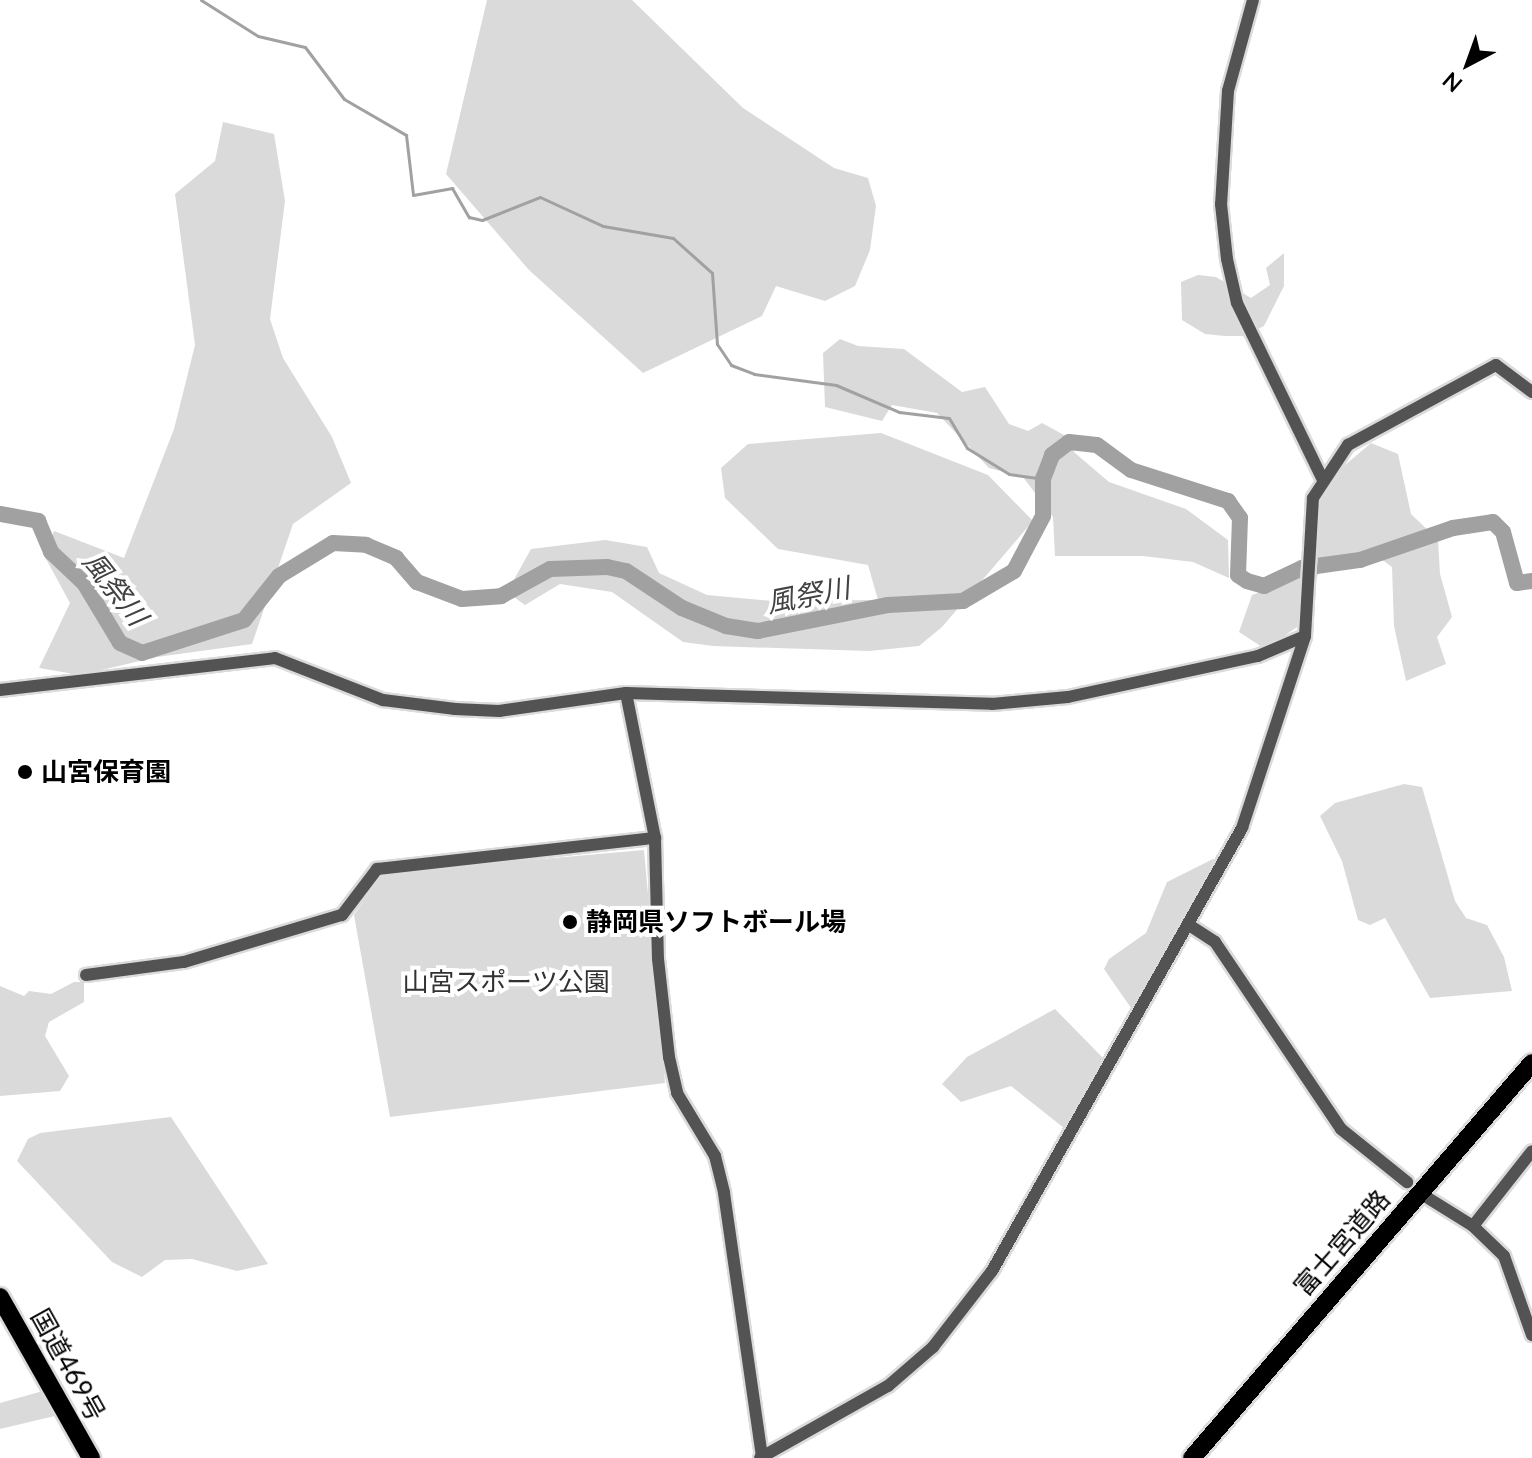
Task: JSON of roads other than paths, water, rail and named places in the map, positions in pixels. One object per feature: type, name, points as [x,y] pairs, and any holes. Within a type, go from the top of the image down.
[{"type":"highway","name":"富士宮道路","points":[[1192,1458],[1532,1063]]},
{"type":"highway","name":"国道469号","points":[[0,1297],[91,1458]]},
{"type":"street","points":[[1253,0],[1228,91],[1221,204],[1227,259],[1242,314],[1323,480]]},
{"type":"street","points":[[626,693],[655,838],[658,959],[669,1057],[677,1093],[715,1156],[724,1193],[761,1457],[888,1386],[948,1330],[992,1271],[1242,828],[1305,636],[1312,574],[1313,498],[1348,445],[1496,365],[1532,392]]},
{"type":"street","points":[[0,690],[275,658],[383,700],[455,709],[499,711],[626,693],[992,704],[1068,697],[1243,659],[1305,636]]},
{"type":"street","points":[[86,975],[184,962],[342,915],[377,869],[655,838]]},
{"type":"street","points":[[1189,925],[1215,942],[1341,1129],[1407,1182]]},
{"type":"street","points":[[1473,1226],[1532,1151]]},
{"type":"street","points":[[1428,1198],[1473,1226],[1512,1270],[1532,1335]]},
{"type":"waterway","points":[[201,0],[258,36],[305,47],[344,99],[406,135],[413,195],[452,188],[469,217],[482,220],[540,197],[603,226],[673,238],[712,273],[717,344],[731,365],[754,374],[836,385],[899,412],[949,418],[967,448],[1009,474],[1043,479]]},
{"type":"waterway","name":"風祭川","points":[[0,514],[38,521],[51,552],[84,583],[120,643],[142,653],[244,620],[279,576],[333,543],[366,545],[396,558],[417,582],[462,599],[501,596],[550,569],[607,567],[626,571],[682,608],[726,626],[758,631],[888,605],[963,601],[1014,571],[1043,516],[1043,479],[1052,455],[1069,442],[1097,445],[1131,470],[1228,501],[1240,518],[1238,575],[1247,581],[1264,586],[1302,568],[1360,560],[1453,528],[1493,522],[1503,532],[1517,583],[1532,581]]},
{"type":"place","name":"山宮保育園","points":[[25,772]]},
{"type":"place","name":"静岡県ソフトボール場","points":[[570,922]]},
{"type":"park label","name":"山宮スポーツ公園","points":[[506,982]]}]
